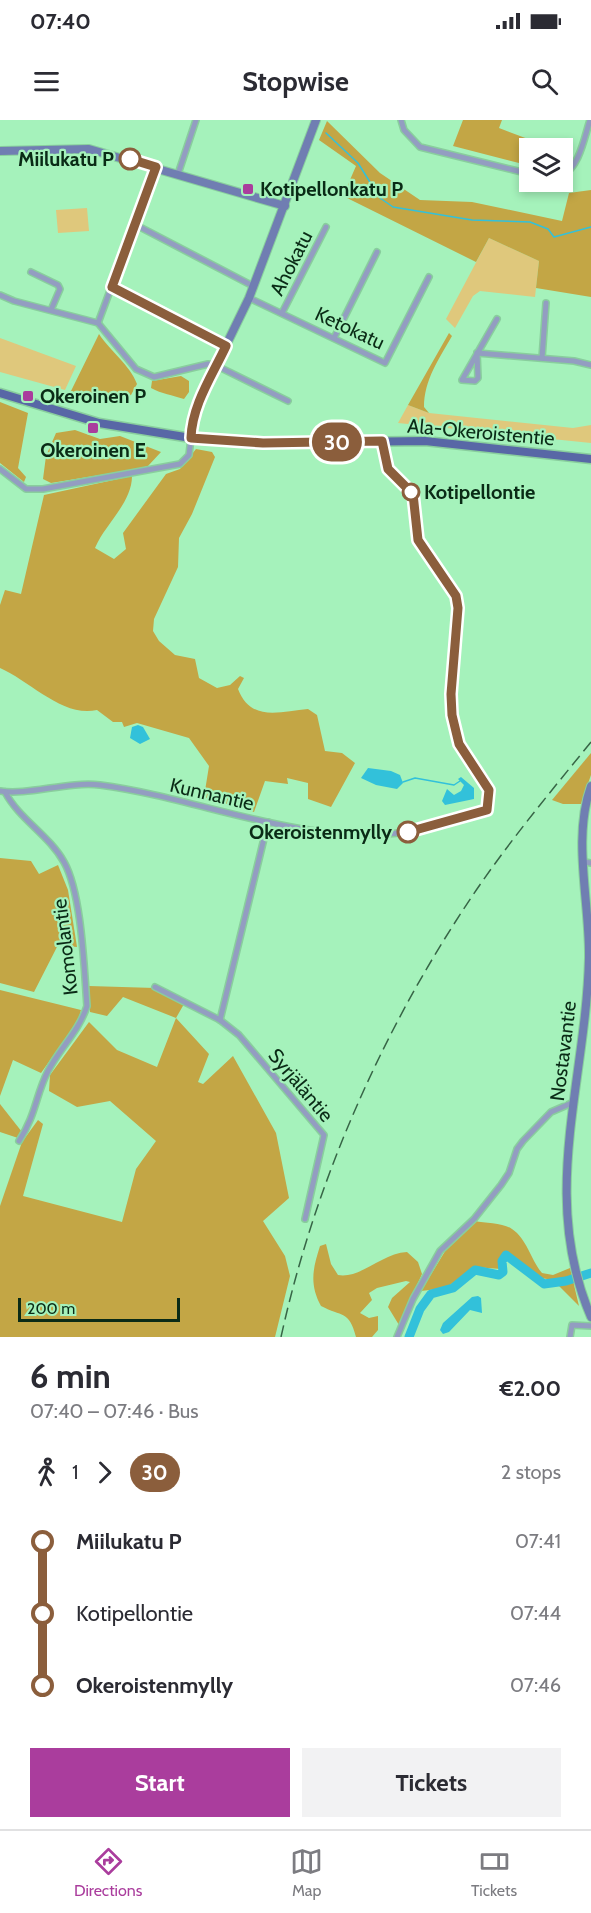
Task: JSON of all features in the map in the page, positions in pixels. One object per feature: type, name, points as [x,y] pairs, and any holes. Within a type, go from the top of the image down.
[{"type":"main road","name":"Ala-Okeroistentie","points":[[0,393],[99,423],[191,438],[263,443],[382,441],[462,444],[591,459]]},
{"type":"main road","name":"Ala-Okeroistentie","points":[[568,457],[591,465]]},
{"type":"street","points":[[178,174],[196,120]]},
{"type":"street","points":[[0,469],[26,489],[43,489],[180,464],[189,455],[196,410],[249,298],[316,120]]},
{"type":"street","points":[[401,120],[411,140],[426,149],[455,154],[519,171]]},
{"type":"street","points":[[573,163],[590,122],[582,120]]},
{"type":"street","points":[[0,151],[89,149],[285,206]]},
{"type":"street","points":[[98,323],[156,167]]},
{"type":"street","points":[[136,225],[253,286]]},
{"type":"street","name":"Ahokatu","points":[[282,313],[326,227]]},
{"type":"street","points":[[334,338],[377,252]]},
{"type":"street","points":[[31,272],[60,288],[51,310]]},
{"type":"street","name":"Ketokatu","points":[[249,298],[385,363],[429,277]]},
{"type":"street","points":[[112,287],[226,346]]},
{"type":"street","points":[[0,295],[14,302],[98,323],[136,369],[154,377],[208,364],[217,366],[288,400]]},
{"type":"street","points":[[542,358],[546,303]]},
{"type":"street","points":[[477,353],[478,378],[475,381],[462,380],[477,353],[497,319]]},
{"type":"street","points":[[477,353],[542,358],[591,365]]},
{"type":"street","name":"Kunnantie","points":[[3,792],[94,784],[135,790],[268,822],[361,835],[401,833],[487,810],[489,790],[459,744],[452,715],[451,694],[458,608],[456,596],[418,540],[413,494],[388,469],[382,441]]},
{"type":"street","name":"Nostavantie","points":[[591,786],[588,808],[588,977],[566,1166],[565,1206],[576,1271],[591,1317]]},
{"type":"street","name":"Komolantie","points":[[3,792],[11,803],[42,832],[65,862],[74,890],[87,1006],[81,1023],[46,1073],[31,1124],[20,1141]]},
{"type":"street","points":[[220,1020],[268,822]]},
{"type":"street","name":"Syrjäläntie","points":[[155,987],[220,1020],[239,1035],[324,1135],[305,1219]]},
{"type":"street","points":[[397,1337],[413,1299],[440,1251],[474,1219],[501,1185],[523,1141],[551,1112],[573,1102]]},
{"type":"street","points":[[570,1337],[572,1325],[591,1326]]},
{"type":"shaded area","points":[[463,120],[502,120],[499,128],[525,138],[519,138],[519,163],[453,146]]},
{"type":"shaded area","points":[[327,121],[380,173],[420,200],[472,202],[562,221],[569,193],[591,190],[591,297],[536,288],[539,261],[489,238],[476,262],[343,196],[356,166],[319,140]]},
{"type":"shaded area","points":[[87,208],[89,231],[58,233],[56,210]]},
{"type":"shaded area","points":[[489,238],[539,261],[535,297],[480,291],[473,296],[455,328],[446,319]]},
{"type":"shaded area","points":[[449,333],[452,336],[433,370],[427,388],[424,407],[429,413],[408,405]]},
{"type":"shaded area","points":[[99,334],[125,364],[137,384],[131,395],[110,402],[71,391]]},
{"type":"shaded area","points":[[0,338],[76,366],[65,390],[0,372]]},
{"type":"shaded area","points":[[181,376],[189,381],[189,392],[184,399],[151,388],[152,381]]},
{"type":"shaded area","points":[[0,402],[28,413],[18,468],[26,477],[24,482],[0,463]]},
{"type":"shaded area","points":[[408,405],[429,413],[573,428],[591,425],[591,443],[398,423]]},
{"type":"shaded area","points":[[75,430],[100,439],[120,436],[161,452],[148,466],[137,469],[51,483],[43,479],[46,456],[56,433]]},
{"type":"shaded area","points":[[196,449],[212,452],[215,457],[192,514],[179,538],[178,567],[154,619],[153,631],[159,641],[175,655],[195,659],[199,678],[217,688],[230,685],[240,676],[244,678],[238,689],[251,707],[259,711],[277,713],[308,709],[317,715],[325,751],[342,753],[355,763],[331,807],[308,799],[308,783],[287,778],[288,784],[265,781],[254,812],[204,797],[209,766],[189,738],[137,723],[124,727],[122,722],[113,722],[97,710],[72,709],[59,704],[0,668],[0,605],[5,590],[21,594],[44,495],[132,476],[128,495],[95,548],[114,559],[126,549],[123,533],[166,474],[180,469]]},
{"type":"shaded area","points":[[591,753],[591,775],[581,804],[563,804],[552,800]]},
{"type":"shaded area","points":[[0,858],[31,861],[39,874],[58,865],[68,890],[77,947],[58,945],[34,992],[0,983]]},
{"type":"shaded area","points":[[89,986],[155,988],[184,1004],[176,1018],[123,997],[107,1016],[90,1012]]},
{"type":"shaded area","points":[[0,990],[81,1010],[78,1021],[41,1073],[13,1060],[0,1096]]},
{"type":"shaded area","points":[[176,1018],[209,1054],[198,1082],[203,1084],[233,1056],[276,1133],[289,1198],[263,1221],[285,1256],[290,1276],[275,1337],[0,1337],[0,1206],[22,1142],[38,1120],[43,1124],[23,1196],[122,1222],[136,1169],[156,1141],[110,1101],[77,1107],[49,1091],[50,1075],[89,1022],[117,1050],[157,1067]]},
{"type":"shaded area","points":[[0,1104],[22,1132],[18,1138],[0,1132]]},
{"type":"shaded area","points":[[475,1221],[499,1224],[512,1229],[521,1238],[542,1273],[553,1275],[570,1268],[579,1306],[553,1280],[541,1278],[509,1253],[503,1255],[501,1269],[474,1267],[446,1288],[421,1291],[450,1243]]},
{"type":"shaded area","points":[[326,1244],[331,1264],[338,1275],[355,1273],[398,1253],[407,1252],[418,1262],[422,1274],[399,1325],[388,1307],[392,1298],[410,1282],[406,1281],[377,1288],[369,1293],[372,1300],[360,1313],[369,1318],[378,1316],[378,1330],[372,1337],[356,1337],[351,1322],[347,1318],[321,1306],[317,1298],[313,1276],[320,1246]]},
{"type":"water","points":[[138,725],[143,727],[150,739],[140,744],[130,738],[132,727]]},
{"type":"water","points":[[368,768],[391,771],[400,775],[403,783],[397,789],[376,785],[361,778]]},
{"type":"water","points":[[461,777],[474,788],[474,799],[445,805],[442,801],[447,789],[454,795],[461,791],[464,785],[458,779]]},
{"type":"water","points":[[472,1297],[481,1298],[482,1313],[470,1310],[449,1332],[443,1334],[440,1330],[443,1323]]},
{"type":"waterway","points":[[326,133],[358,163],[380,198],[393,207],[472,220],[530,222],[548,229],[554,237],[591,227]]},
{"type":"waterway","points":[[403,782],[415,778],[454,785],[460,781]]},
{"type":"waterway","points":[[409,1337],[420,1309],[431,1294],[453,1288],[475,1270],[499,1275],[503,1272],[502,1261],[506,1255],[544,1284],[566,1281],[591,1273]]},
{"type":"railway","points":[[281,1337],[313,1219],[334,1161],[384,1048],[412,994],[477,889],[518,833],[591,742]]},
{"type":"bus line","name":"30","points":[[130,159],[156,167],[112,287],[226,346],[199,401],[191,438],[263,443],[382,441],[388,469],[413,494],[418,540],[430,562],[456,596],[458,608],[451,694],[452,715],[459,744],[486,782],[489,790],[487,810],[408,832]]},
{"type":"place","name":"Miilukatu P","points":[[130,159]]},
{"type":"place","name":"Kotipellonkatu P","points":[[248,189]]},
{"type":"place","name":"Okeroinen P","points":[[28,396]]},
{"type":"place","name":"Okeroinen E","points":[[93,428]]},
{"type":"place","name":"Kotipellontie","points":[[411,492]]},
{"type":"place","name":"Okeroistenmylly","points":[[408,832]]}]
